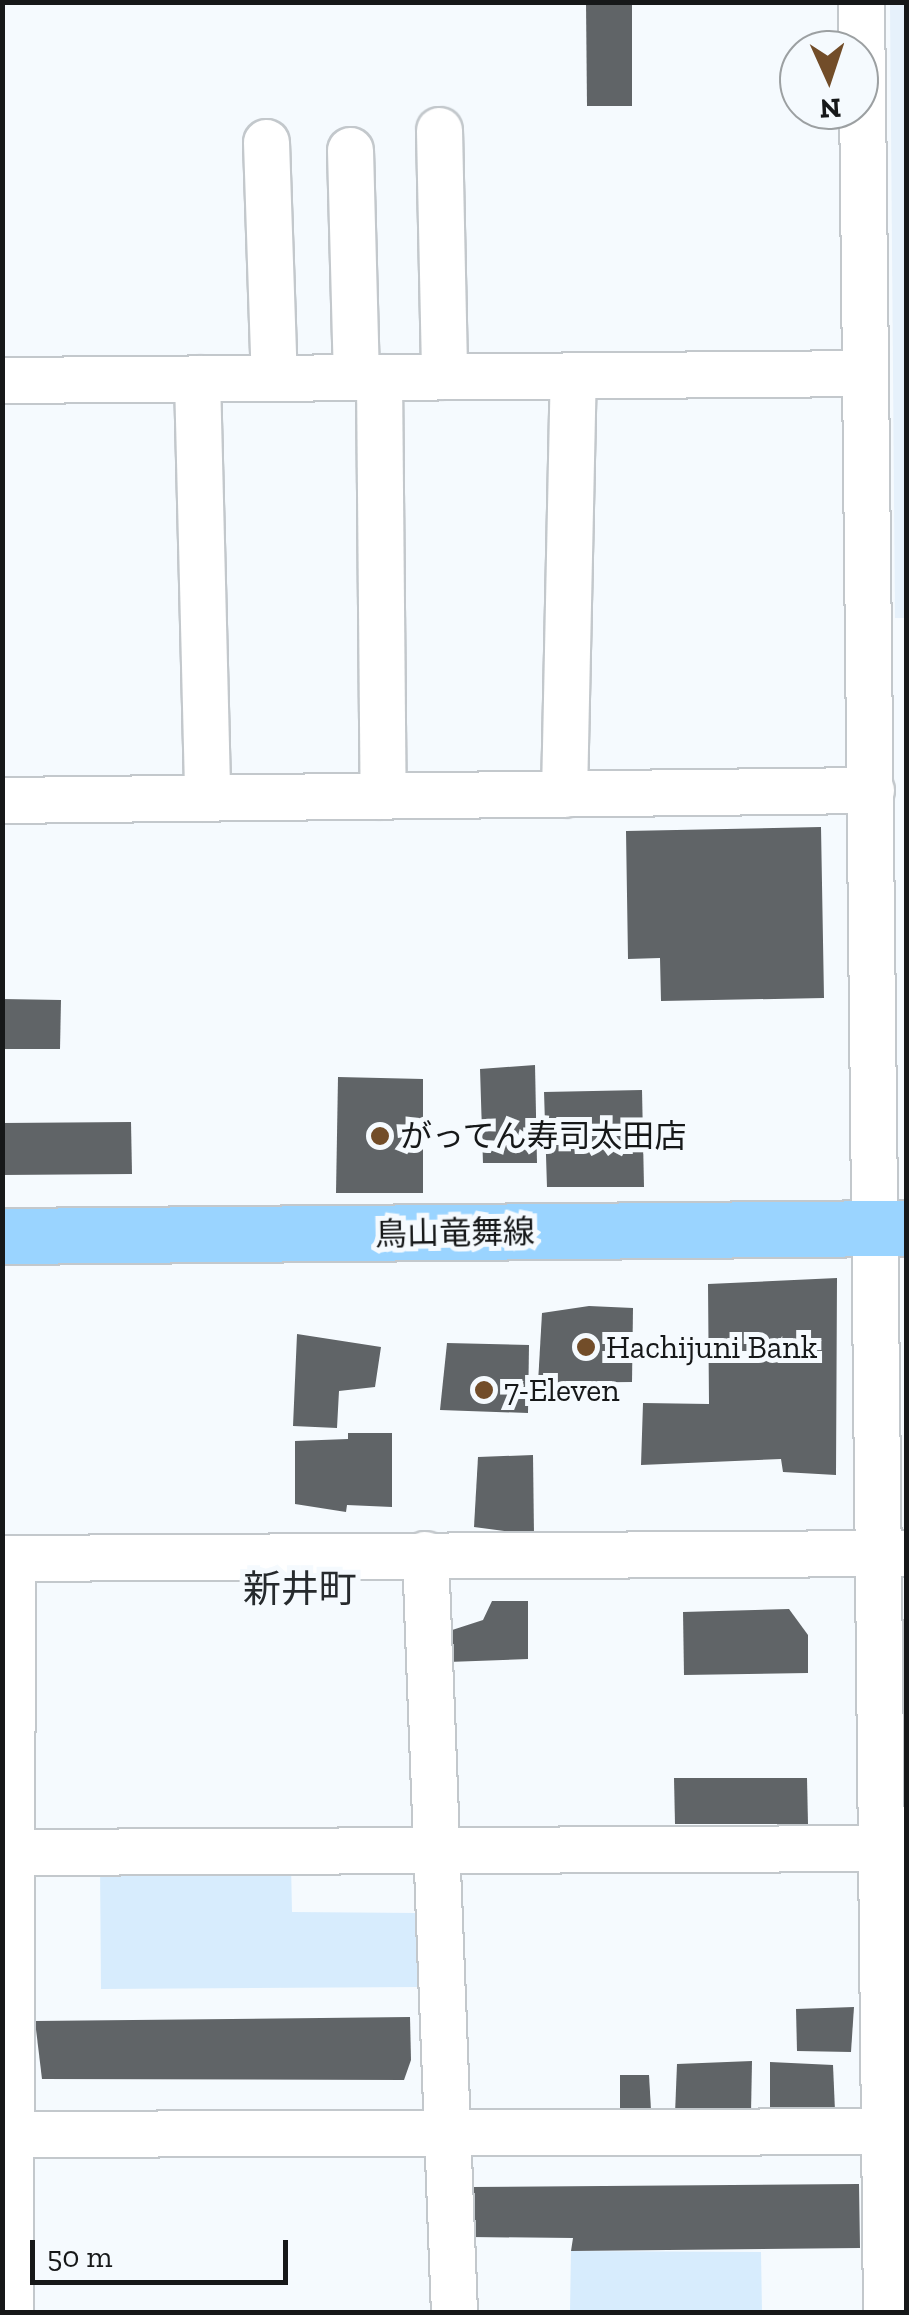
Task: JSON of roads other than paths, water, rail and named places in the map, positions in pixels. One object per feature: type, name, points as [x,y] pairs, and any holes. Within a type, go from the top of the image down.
[{"type":"main road","name":"鳥山竜舞線","points":[[2,1236],[889,1228]]},
{"type":"street","points":[[860,2],[866,373],[888,656],[871,790],[890,922],[894,2131],[886,2312]]},
{"type":"street","points":[[439,130],[444,376]]},
{"type":"street","points":[[266,142],[274,378]]},
{"type":"street","points":[[350,150],[368,377],[383,796]]},
{"type":"street","points":[[2,380],[866,373]]},
{"type":"street","points":[[564,794],[573,375]]},
{"type":"street","points":[[196,378],[207,798]]},
{"type":"street","points":[[2,800],[871,790]]},
{"type":"street","points":[[10,2312],[7,1558],[891,1553]]},
{"type":"street","points":[[425,1554],[454,2312]]},
{"type":"street","points":[[9,1852],[893,1848]]},
{"type":"street","points":[[9,2134],[894,2131]]},
{"type":"place","name":"がってん寿司太田店","points":[[380,1136]]},
{"type":"place","name":"Hachijuni Bank","points":[[586,1347]]},
{"type":"place","name":"7-Eleven","points":[[484,1390]]},
{"type":"district","name":"新井町","points":[[300,1590]]}]
